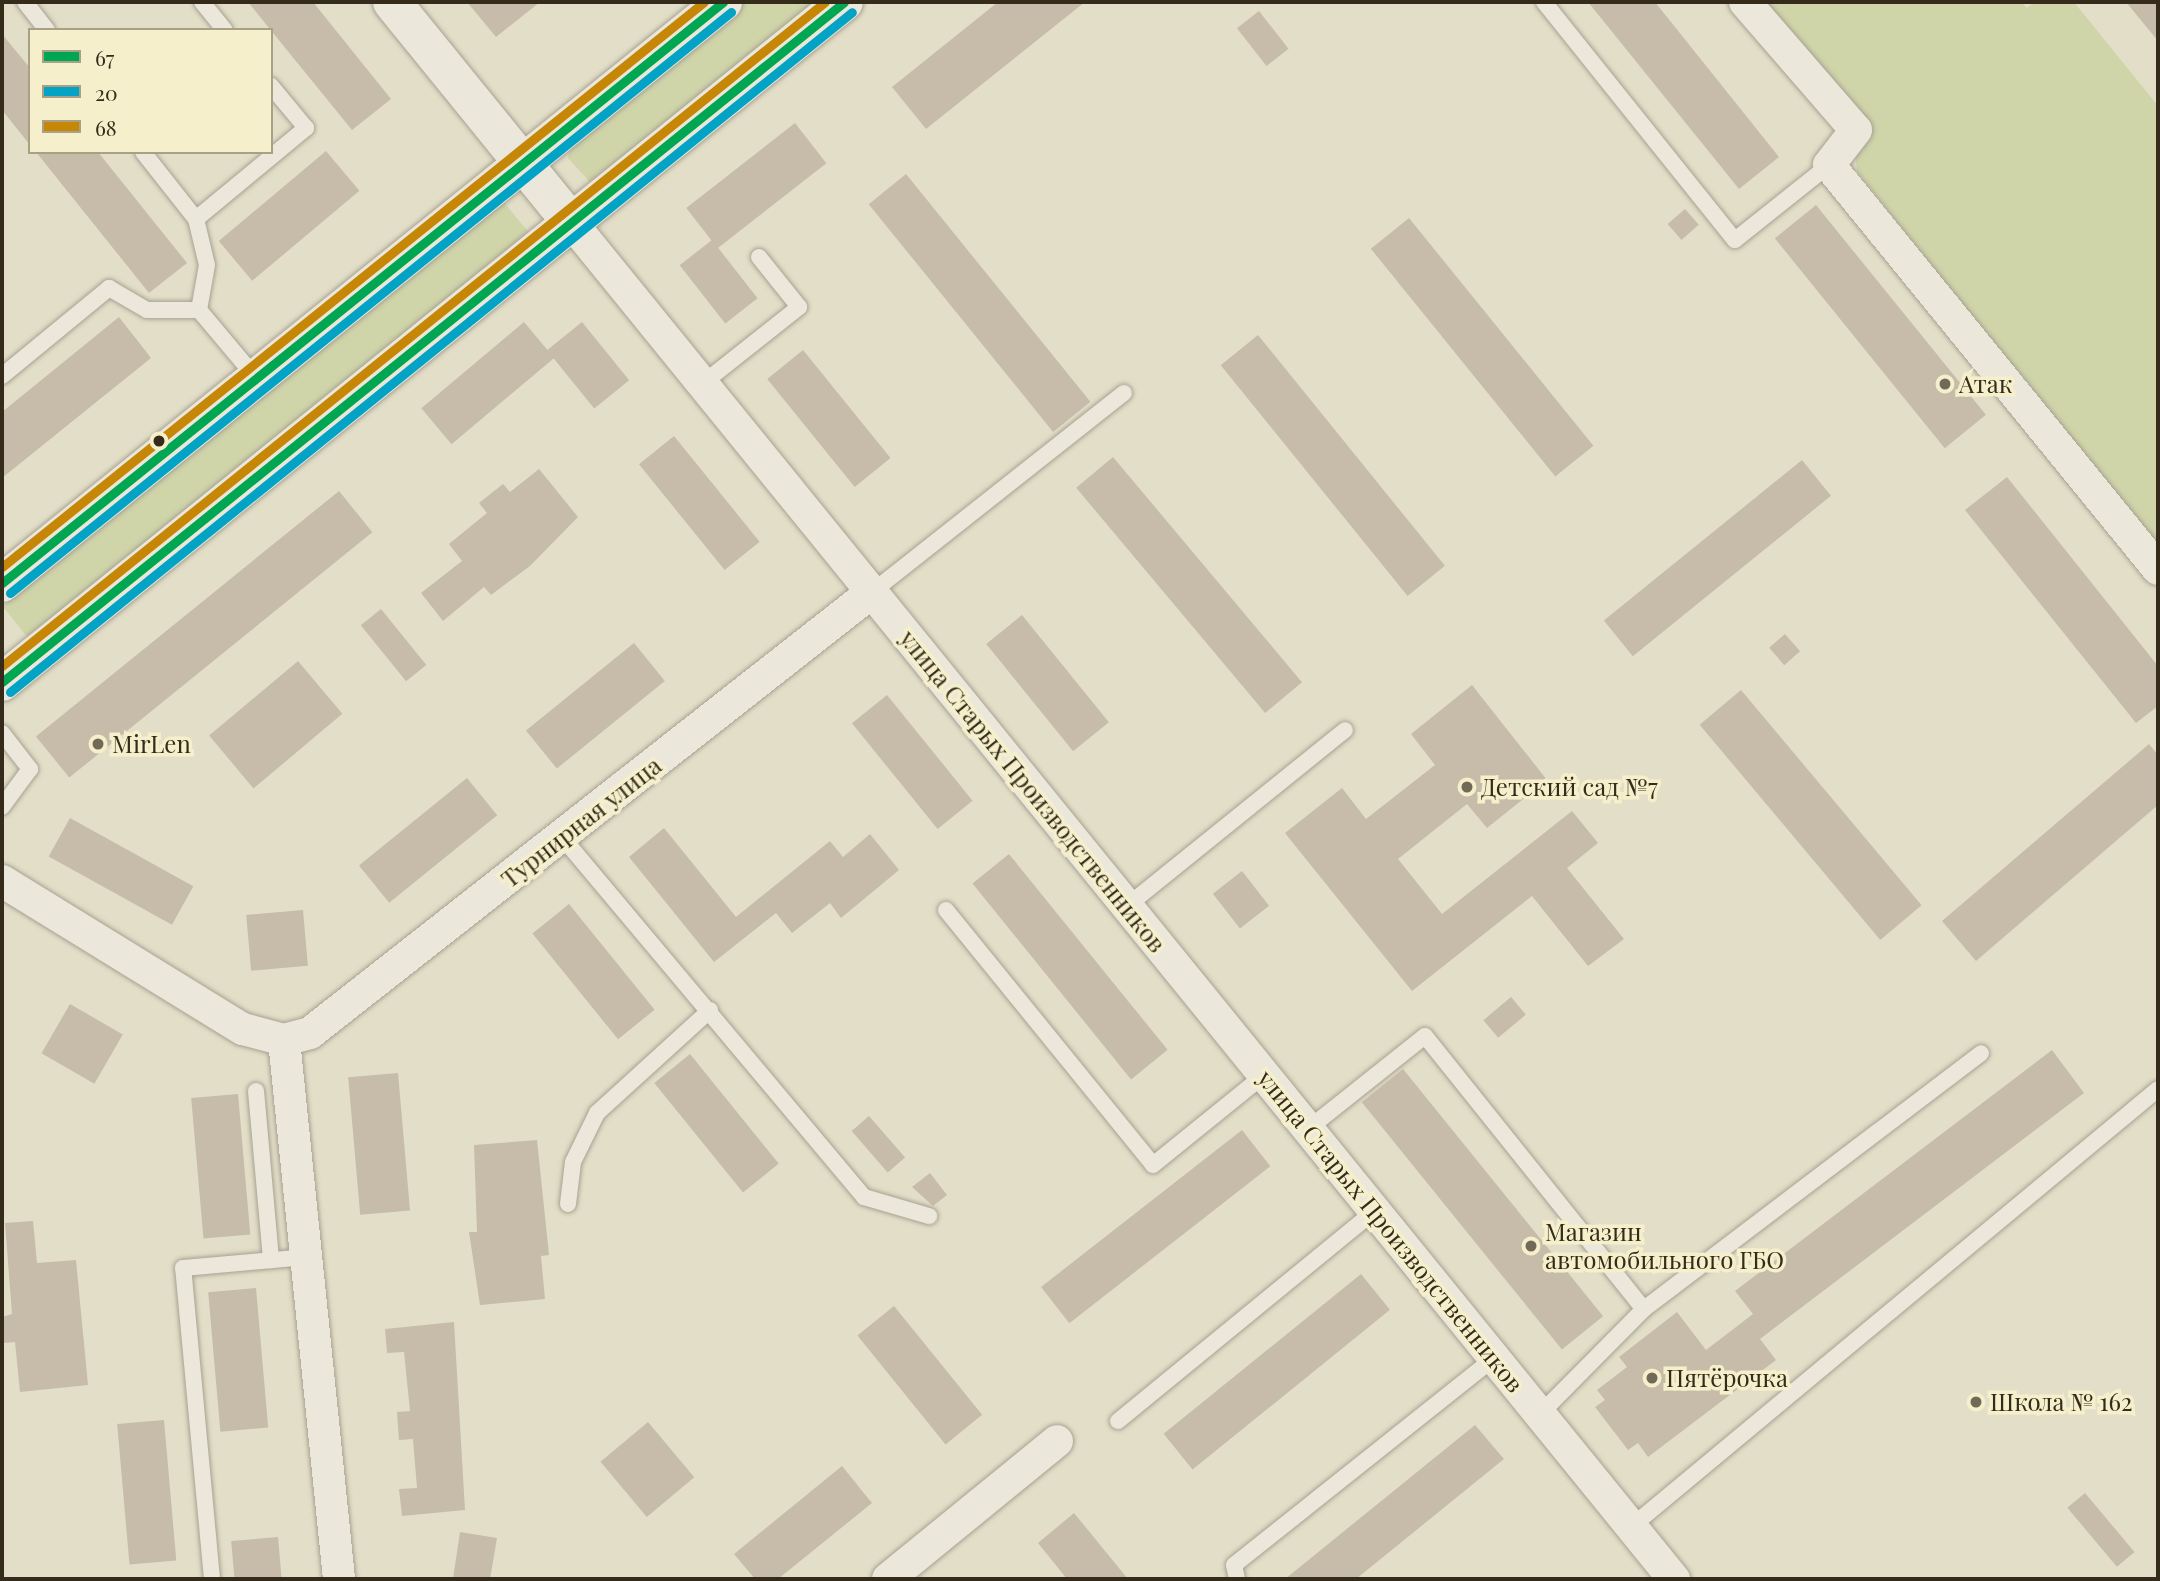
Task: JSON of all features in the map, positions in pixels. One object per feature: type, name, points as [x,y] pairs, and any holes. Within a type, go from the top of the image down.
[{"type":"main road","name":"улица Старых Производственников","points":[[392,2],[571,222]]},
{"type":"main road","points":[[2,583],[723,2]]},
{"type":"main road","points":[[2,682],[844,2]]},
{"type":"street","points":[[1745,2],[1856,130],[1829,165],[2158,569]]},
{"type":"street","name":"улица Старых Производственников","points":[[571,222],[1674,1579]]},
{"type":"street","name":"Турнирная улица","points":[[284,1040],[310,1033],[872,592]]},
{"type":"street","points":[[2,881],[243,1029],[284,1040],[339,1579]]},
{"type":"street","points":[[888,1579],[1057,1441]]},
{"type":"lane","points":[[24,2],[45,28]]},
{"type":"lane","points":[[202,2],[223,28]]},
{"type":"lane","points":[[1544,2],[1735,240],[1829,165]]},
{"type":"lane","points":[[196,219],[306,128],[273,88]]},
{"type":"lane","points":[[145,154],[196,219],[207,265],[199,310]]},
{"type":"lane","points":[[702,384],[799,307],[759,257]]},
{"type":"lane","points":[[2,376],[109,288],[148,310],[199,310]]},
{"type":"lane","points":[[199,310],[256,378]]},
{"type":"lane","points":[[872,592],[1124,393]]},
{"type":"lane","points":[[1127,906],[1346,730]]},
{"type":"lane","points":[[2,733],[30,769],[2,807]]},
{"type":"lane","points":[[562,837],[710,1010],[864,1197],[929,1216]]},
{"type":"lane","points":[[946,910],[1153,1165],[1264,1075]]},
{"type":"lane","points":[[568,1204],[573,1162],[597,1113],[710,1010]]},
{"type":"lane","points":[[1308,1129],[1425,1036],[1644,1309]]},
{"type":"lane","points":[[1539,1414],[1644,1309],[1981,1052]]},
{"type":"lane","points":[[1631,1527],[2158,1089]]},
{"type":"lane","points":[[256,1091],[271,1260]]},
{"type":"lane","points":[[1118,1421],[1375,1211]]},
{"type":"lane","points":[[212,1579],[183,1268],[306,1257]]},
{"type":"lane","points":[[1237,1579],[1234,1565],[1494,1358]]},
{"type":"green space","points":[[746,2],[822,2],[590,182],[568,158],[570,146]]},
{"type":"green space","points":[[1752,2],[2021,2],[2027,8],[2035,2],[2074,2],[2158,106],[2158,553],[1857,171],[1854,146]]},
{"type":"green space","points":[[503,201],[534,239],[33,644],[3,606]]},
{"type":"building","points":[[248,2],[313,2],[391,99],[352,130],[273,33],[273,28],[269,28]]},
{"type":"building","points":[[467,2],[540,2],[496,37]]},
{"type":"building","points":[[998,2],[1085,2],[926,129],[892,87]]},
{"type":"building","points":[[1588,2],[1655,2],[1779,157],[1739,189]]},
{"type":"building","points":[[2126,2],[2158,2],[2158,41]]},
{"type":"building","points":[[1259,11],[1289,49],[1266,66],[1237,28]]},
{"type":"building","points":[[2,34],[28,66],[28,142],[2,110]]},
{"type":"building","points":[[795,123],[826,163],[718,248],[686,208]]},
{"type":"building","points":[[326,151],[359,191],[252,281],[219,241]]},
{"type":"building","points":[[38,154],[100,154],[187,263],[149,293]]},
{"type":"building","points":[[906,174],[1090,402],[1053,432],[869,204]]},
{"type":"building","points":[[1816,205],[1986,415],[1945,448],[1775,238]]},
{"type":"building","points":[[1685,209],[1699,225],[1681,240],[1668,224]]},
{"type":"building","points":[[1409,218],[1593,446],[1555,477],[1371,249]]},
{"type":"building","points":[[712,240],[758,298],[725,324],[680,265]]},
{"type":"building","points":[[119,317],[151,358],[2,478],[2,412]]},
{"type":"building","points":[[524,322],[554,358],[452,444],[421,408]]},
{"type":"building","points":[[582,322],[629,380],[594,409],[547,350]]},
{"type":"building","points":[[1258,335],[1445,566],[1408,596],[1221,365]]},
{"type":"building","points":[[803,350],[890,458],[855,487],[767,379]]},
{"type":"building","points":[[674,436],[760,542],[725,570],[639,464]]},
{"type":"building","points":[[1113,457],[1302,682],[1265,713],[1076,488]]},
{"type":"building","points":[[1802,460],[1831,496],[1633,656],[1604,620]]},
{"type":"building","points":[[539,469],[578,517],[530,566],[491,595],[484,587],[443,621],[421,593],[462,561],[449,544],[487,513],[479,503],[503,484],[510,492]]},
{"type":"building","points":[[2007,477],[2158,666],[2158,706],[2136,723],[1965,510]]},
{"type":"building","points":[[339,491],[372,532],[69,778],[36,736]]},
{"type":"building","points":[[381,609],[426,665],[406,681],[361,625]]},
{"type":"building","points":[[1022,615],[1109,722],[1073,751],[986,644]]},
{"type":"building","points":[[1785,634],[1800,651],[1784,665],[1769,648]]},
{"type":"building","points":[[634,643],[665,681],[557,769],[526,730]]},
{"type":"building","points":[[298,661],[342,714],[253,788],[209,736]]},
{"type":"building","points":[[1472,685],[1547,780],[1487,828],[1467,804],[1398,859],[1442,914],[1572,811],[1598,843],[1567,868],[1624,939],[1588,966],[1532,896],[1412,991],[1285,833],[1342,788],[1366,819],[1435,765],[1411,734]]},
{"type":"building","points":[[1741,690],[1922,905],[1880,940],[1700,725]]},
{"type":"building","points":[[887,695],[973,801],[938,829],[852,723]]},
{"type":"building","points":[[2149,744],[2158,755],[2158,805],[1976,961],[1942,921]]},
{"type":"building","points":[[467,778],[497,815],[389,903],[359,865]]},
{"type":"building","points":[[70,818],[193,886],[172,925],[49,856]]},
{"type":"building","points":[[664,828],[736,917],[830,841],[843,857],[870,834],[899,870],[841,918],[830,903],[792,933],[776,913],[714,962],[629,857]]},
{"type":"building","points":[[1009,854],[1168,1050],[1131,1079],[972,884]]},
{"type":"building","points":[[1242,871],[1269,906],[1240,928],[1213,894]]},
{"type":"building","points":[[569,904],[655,1010],[618,1039],[532,934]]},
{"type":"building","points":[[303,910],[308,966],[251,971],[246,915]]},
{"type":"building","points":[[1511,997],[1526,1015],[1498,1038],[1483,1020]]},
{"type":"building","points":[[70,1004],[123,1034],[94,1084],[42,1053]]},
{"type":"building","points":[[2052,1050],[2084,1093],[1760,1339],[1776,1360],[1648,1457],[1638,1443],[1628,1450],[1595,1407],[1605,1400],[1597,1390],[1627,1367],[1619,1357],[1677,1312],[1706,1350],[1753,1314],[1735,1291]]},
{"type":"building","points":[[690,1054],[779,1164],[743,1193],[654,1083]]},
{"type":"building","points":[[1403,1069],[1603,1316],[1562,1349],[1362,1102]]},
{"type":"building","points":[[398,1073],[410,1210],[360,1215],[348,1077]]},
{"type":"building","points":[[238,1094],[250,1234],[203,1239],[191,1098]]},
{"type":"building","points":[[869,1116],[905,1158],[888,1173],[852,1131]]},
{"type":"building","points":[[1242,1130],[1270,1166],[1069,1323],[1041,1287]]},
{"type":"building","points":[[537,1140],[549,1255],[541,1256],[545,1299],[480,1305],[469,1232],[477,1232],[474,1145]]},
{"type":"building","points":[[930,1173],[947,1195],[933,1206],[912,1187]]},
{"type":"building","points":[[33,1221],[37,1263],[76,1260],[88,1385],[20,1392],[15,1342],[4,1343],[2,1317],[12,1314],[5,1223]]},
{"type":"building","points":[[1361,1274],[1390,1310],[1193,1470],[1164,1434]]},
{"type":"building","points":[[256,1288],[268,1427],[220,1432],[208,1292]]},
{"type":"building","points":[[894,1306],[982,1415],[946,1444],[857,1336]]},
{"type":"building","points":[[454,1322],[465,1510],[402,1516],[399,1489],[417,1488],[413,1439],[399,1440],[397,1412],[410,1411],[404,1352],[387,1353],[385,1329]]},
{"type":"building","points":[[164,1420],[176,1560],[129,1565],[117,1424]]},
{"type":"building","points":[[648,1422],[694,1477],[647,1517],[601,1462]]},
{"type":"building","points":[[1475,1425],[1504,1459],[1356,1579],[1285,1579]]},
{"type":"building","points":[[842,1466],[872,1503],[778,1579],[755,1579],[734,1554]]},
{"type":"building","points":[[2085,1493],[2134,1552],[2117,1567],[2067,1508]]},
{"type":"building","points":[[1074,1513],[1128,1579],[1067,1579],[1038,1543]]},
{"type":"building","points":[[460,1532],[497,1538],[490,1579],[453,1579]]},
{"type":"building","points":[[278,1537],[282,1579],[234,1579],[231,1541]]},
{"type":"transit line","name":"68","points":[[2,567],[704,2]]},
{"type":"transit line","name":"67","points":[[2,583],[723,2]]},
{"type":"transit line","name":"68","points":[[2,666],[825,2]]},
{"type":"transit line","name":"67","points":[[2,682],[844,2]]},
{"type":"transit line","name":"20","points":[[10,593],[731,12]]},
{"type":"transit line","name":"20","points":[[10,692],[852,12]]},
{"type":"place","name":"Атак","points":[[1945,384]]},
{"type":"place","name":"MirLen","points":[[98,744]]},
{"type":"place","name":"Детский сад №7","points":[[1467,787]]},
{"type":"place","name":"Магазин автомобильного ГБО","points":[[1531,1246]]},
{"type":"place","name":"Пятёрочка","points":[[1652,1378]]},
{"type":"place","name":"Школа № 162","points":[[1976,1402]]}]
